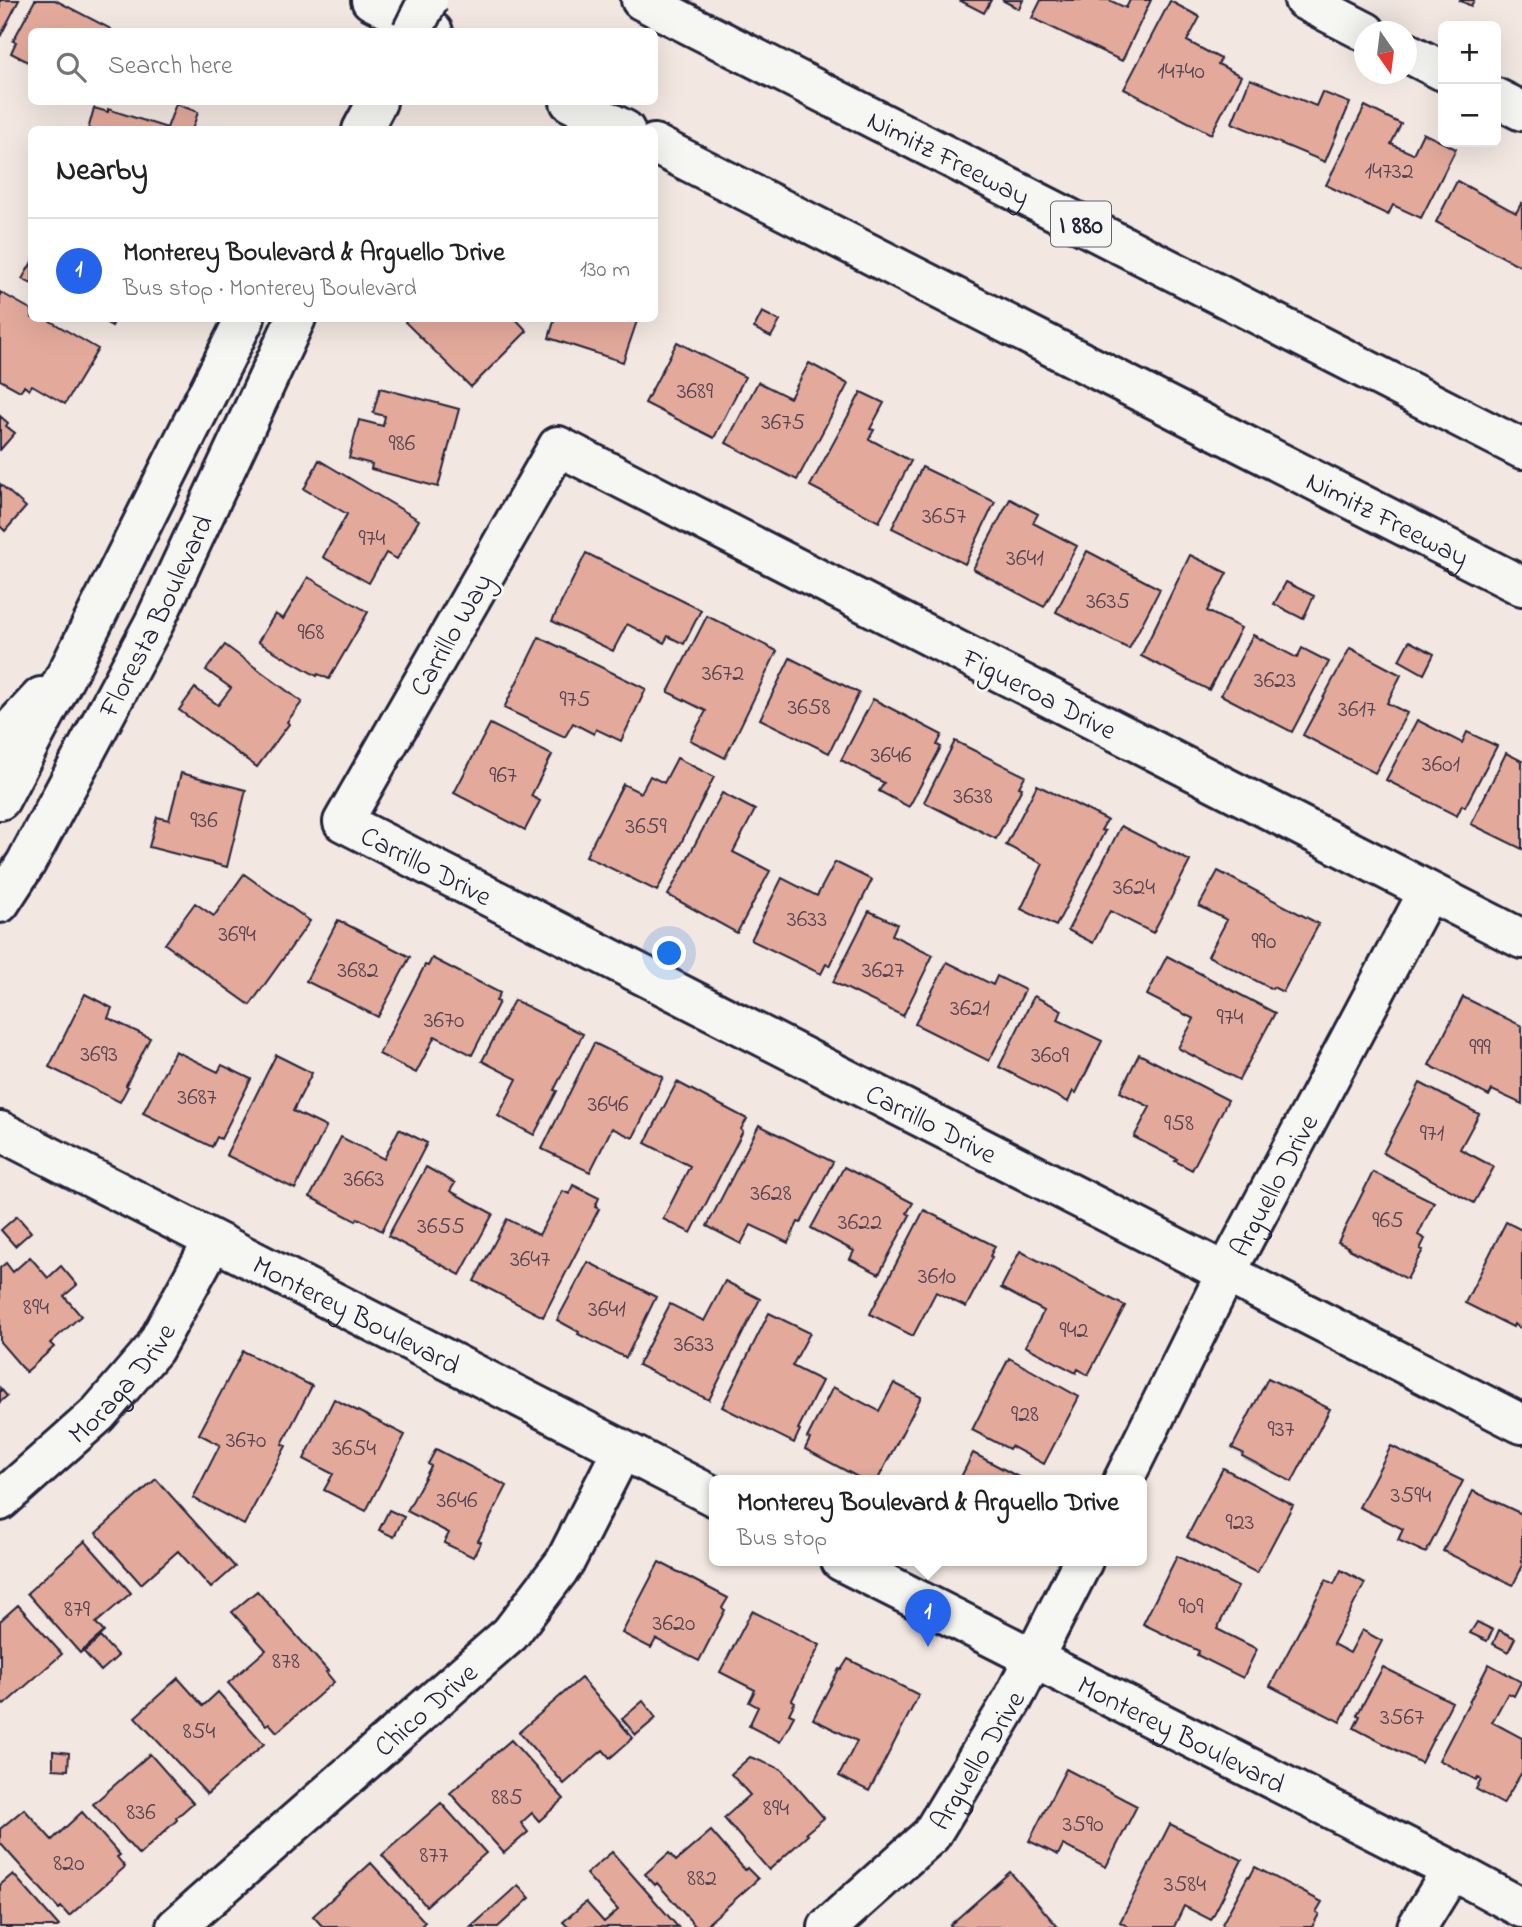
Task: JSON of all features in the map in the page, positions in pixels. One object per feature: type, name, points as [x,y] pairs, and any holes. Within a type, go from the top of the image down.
[{"type":"main road","points":[[371,0],[425,28]]},
{"type":"main road","points":[[414,28],[428,0]]},
{"type":"main road","name":"Nimitz Freeway","points":[[640,0],[1522,449]]},
{"type":"main road","points":[[1304,0],[1354,26]]},
{"type":"main road","points":[[1417,58],[1438,68]]},
{"type":"main road","points":[[1501,100],[1522,111]]},
{"type":"main road","points":[[364,126],[375,105]]},
{"type":"main road","points":[[576,105],[617,126]]},
{"type":"main road","name":"Nimitz Freeway","points":[[658,146],[1522,586]]},
{"type":"main road","name":"Floresta Boulevard","points":[[0,800],[73,662],[243,322]]},
{"type":"main road","name":"Floresta Boulevard","points":[[0,904],[26,863],[153,623],[294,322]]},
{"type":"main road","name":"Carrillo Way","points":[[343,822],[558,446]]},
{"type":"main road","name":"Figueroa Drive","points":[[558,446],[1522,939]]},
{"type":"main road","points":[[0,741],[73,662]]},
{"type":"main road","name":"Carrillo Drive","points":[[343,822],[1522,1424]]},
{"type":"main road","name":"Arguello Drive","points":[[1126,1475],[1226,1273],[1428,892]]},
{"type":"main road","name":"Monterey Boulevard","points":[[0,1131],[709,1494]]},
{"type":"main road","name":"Moraga Drive","points":[[0,1501],[98,1413],[154,1349],[213,1241]]},
{"type":"main road","name":"Chico Drive","points":[[176,1927],[510,1634],[565,1562],[622,1450]]},
{"type":"main road","name":"Monterey Boulevard","points":[[851,1566],[1522,1908]]},
{"type":"main road","name":"Arguello Drive","points":[[828,1927],[931,1835],[1008,1707],[1080,1566]]},
{"type":"main road","points":[[1417,1927],[1452,1870]]},
{"type":"building","points":[[0,0],[19,0],[0,37]]},
{"type":"building","points":[[35,0],[55,0],[109,28],[28,28],[28,62],[11,53],[16,42],[13,41]]},
{"type":"building","points":[[959,0],[991,0],[984,13]]},
{"type":"building","points":[[1002,0],[1023,0],[1019,9]]},
{"type":"building","points":[[1041,0],[1109,0],[1126,8],[1130,0],[1151,0],[1122,61],[1032,18]]},
{"type":"building","points":[[1459,0],[1474,0],[1471,6]]},
{"type":"building","points":[[1170,1],[1200,17],[1187,41],[1221,59],[1218,64],[1241,76],[1211,134],[1124,89]]},
{"type":"building","points":[[1250,79],[1316,106],[1322,92],[1350,103],[1325,162],[1232,123]]},
{"type":"building","points":[[176,105],[198,112],[193,126],[168,126]]},
{"type":"building","points":[[1365,106],[1401,124],[1391,144],[1413,154],[1423,133],[1438,140],[1438,147],[1456,149],[1421,218],[1393,205],[1388,215],[1326,185]]},
{"type":"building","points":[[94,108],[108,112],[108,109],[161,126],[89,126]]},
{"type":"building","points":[[1457,181],[1516,213],[1522,202],[1522,267],[1436,222]]},
{"type":"building","points":[[28,269],[28,282],[22,279]]},
{"type":"building","points":[[0,292],[28,308],[28,322],[52,322],[98,349],[65,404],[32,385],[29,390],[24,386],[20,391],[0,380]]},
{"type":"building","points":[[762,312],[780,321],[771,337],[754,328]]},
{"type":"building","points":[[405,322],[519,322],[527,331],[471,387]]},
{"type":"building","points":[[554,322],[637,322],[623,362],[549,338]]},
{"type":"building","points":[[677,342],[745,377],[714,438],[645,403]]},
{"type":"building","points":[[809,363],[848,384],[797,480],[726,443],[758,382],[790,398]]},
{"type":"building","points":[[380,388],[459,409],[438,487],[371,469],[372,464],[349,458],[359,420],[383,426],[385,416],[373,413]]},
{"type":"building","points":[[861,392],[884,403],[870,429],[874,430],[869,439],[911,461],[879,522],[810,486]]},
{"type":"building","points":[[0,416],[8,423],[6,426],[15,433],[0,450]]},
{"type":"building","points":[[319,460],[419,520],[397,559],[386,553],[369,583],[323,557],[347,514],[304,489]]},
{"type":"building","points":[[922,467],[995,502],[965,564],[892,528]]},
{"type":"building","points":[[0,484],[26,507],[5,531],[0,526]]},
{"type":"building","points":[[1010,499],[1038,514],[1033,523],[1077,546],[1044,607],[973,569]]},
{"type":"building","points":[[1087,551],[1160,589],[1129,649],[1056,612]]},
{"type":"building","points":[[586,553],[701,610],[684,644],[668,636],[664,643],[627,624],[613,651],[552,621]]},
{"type":"building","points":[[1190,555],[1227,573],[1207,611],[1241,628],[1209,690],[1141,656]]},
{"type":"building","points":[[308,577],[368,612],[329,679],[318,674],[317,676],[258,642],[275,614],[283,619]]},
{"type":"building","points":[[1286,582],[1314,596],[1303,619],[1274,604]]},
{"type":"building","points":[[707,616],[777,651],[725,758],[690,740],[706,711],[668,692]]},
{"type":"building","points":[[1253,635],[1297,658],[1302,648],[1329,662],[1292,732],[1221,695]]},
{"type":"building","points":[[539,637],[646,689],[621,741],[596,729],[594,734],[573,723],[565,737],[504,708]]},
{"type":"building","points":[[1409,641],[1434,654],[1424,674],[1399,660]]},
{"type":"building","points":[[225,645],[302,702],[257,767],[179,710],[195,688],[218,705],[231,688],[206,670]]},
{"type":"building","points":[[1350,648],[1401,675],[1387,703],[1407,713],[1375,773],[1303,735]]},
{"type":"building","points":[[790,658],[859,693],[829,753],[760,719]]},
{"type":"building","points":[[873,699],[942,735],[937,745],[941,747],[909,807],[879,791],[884,783],[841,760]]},
{"type":"building","points":[[1417,720],[1462,743],[1467,732],[1497,746],[1465,807],[1462,805],[1457,816],[1386,780]]},
{"type":"building","points":[[490,724],[552,755],[531,796],[540,801],[525,830],[454,793]]},
{"type":"building","points":[[955,741],[1025,776],[1019,787],[1022,788],[996,839],[924,802]]},
{"type":"building","points":[[1506,753],[1522,761],[1522,849],[1471,824]]},
{"type":"building","points":[[677,758],[714,777],[657,891],[586,856],[623,784],[641,793],[650,776],[664,783]]},
{"type":"building","points":[[181,773],[246,790],[227,867],[149,847],[157,817],[169,820]]},
{"type":"building","points":[[1037,785],[1107,820],[1101,830],[1105,831],[1056,926],[1021,909],[1043,864],[1006,845]]},
{"type":"building","points":[[722,793],[755,810],[733,852],[770,871],[737,933],[668,895]]},
{"type":"building","points":[[1121,826],[1190,861],[1153,933],[1110,911],[1093,943],[1068,930]]},
{"type":"building","points":[[835,862],[872,880],[829,966],[826,964],[821,974],[751,940],[782,878],[817,896]]},
{"type":"building","points":[[1218,871],[1319,924],[1283,992],[1208,956],[1227,920],[1199,906]]},
{"type":"building","points":[[244,874],[310,921],[250,1005],[165,944],[195,903],[214,916]]},
{"type":"building","points":[[869,911],[897,924],[892,935],[933,955],[903,1016],[833,982]]},
{"type":"building","points":[[338,920],[410,957],[378,1017],[306,981]]},
{"type":"building","points":[[1167,956],[1275,1013],[1239,1080],[1178,1048],[1194,1019],[1147,995]]},
{"type":"building","points":[[432,958],[500,993],[496,1001],[499,1002],[472,1055],[435,1036],[416,1073],[379,1054],[425,965],[428,966]]},
{"type":"building","points":[[947,962],[993,985],[997,976],[1025,990],[989,1061],[915,1024]]},
{"type":"building","points":[[85,994],[112,1008],[108,1018],[150,1038],[120,1102],[49,1067]]},
{"type":"building","points":[[1034,996],[1062,1010],[1058,1020],[1102,1041],[1076,1093],[1073,1091],[1068,1102],[999,1067]]},
{"type":"building","points":[[1463,997],[1522,1026],[1522,1104],[1492,1090],[1489,1096],[1429,1065]]},
{"type":"building","points":[[514,1000],[583,1034],[534,1135],[498,1116],[517,1079],[482,1061]]},
{"type":"building","points":[[594,1043],[663,1077],[633,1138],[612,1128],[590,1172],[542,1149]]},
{"type":"building","points":[[175,1051],[218,1072],[222,1065],[251,1079],[221,1139],[217,1137],[212,1147],[143,1113]]},
{"type":"building","points":[[1139,1054],[1228,1100],[1192,1170],[1175,1161],[1177,1159],[1134,1137],[1150,1107],[1120,1092]]},
{"type":"building","points":[[276,1055],[312,1073],[293,1111],[326,1127],[295,1189],[226,1155]]},
{"type":"building","points":[[677,1082],[747,1119],[691,1233],[663,1219],[690,1166],[645,1143]]},
{"type":"building","points":[[1420,1083],[1479,1114],[1460,1149],[1494,1167],[1474,1203],[1383,1153]]},
{"type":"building","points":[[759,1125],[833,1162],[788,1243],[751,1225],[741,1244],[707,1226]]},
{"type":"building","points":[[399,1129],[427,1143],[382,1231],[310,1197],[341,1137],[384,1159]]},
{"type":"building","points":[[426,1167],[455,1183],[450,1191],[493,1214],[460,1275],[388,1236]]},
{"type":"building","points":[[844,1167],[913,1203],[907,1213],[910,1215],[879,1274],[850,1259],[854,1251],[811,1228]]},
{"type":"building","points":[[1373,1172],[1434,1202],[1418,1235],[1425,1239],[1420,1249],[1423,1250],[1407,1279],[1338,1242]]},
{"type":"building","points":[[573,1185],[599,1198],[595,1207],[599,1209],[543,1317],[474,1281],[507,1219],[539,1235],[563,1191],[569,1194]]},
{"type":"building","points":[[924,1210],[995,1246],[966,1307],[936,1292],[913,1336],[870,1314]]},
{"type":"building","points":[[17,1216],[31,1232],[15,1246],[1,1230]]},
{"type":"building","points":[[1506,1222],[1522,1230],[1522,1329],[1465,1303]]},
{"type":"building","points":[[1020,1251],[1125,1306],[1088,1375],[1078,1369],[1076,1373],[1025,1346],[1044,1311],[1001,1288]]},
{"type":"building","points":[[30,1257],[48,1278],[61,1266],[77,1285],[64,1296],[81,1316],[50,1343],[54,1347],[26,1372],[0,1342],[0,1268],[6,1263],[13,1272]]},
{"type":"building","points":[[588,1262],[656,1297],[626,1358],[578,1334],[579,1332],[557,1320]]},
{"type":"building","points":[[725,1281],[760,1299],[709,1400],[638,1365],[670,1304],[704,1321]]},
{"type":"building","points":[[769,1313],[810,1333],[792,1366],[822,1381],[798,1429],[800,1430],[794,1443],[722,1407]]},
{"type":"building","points":[[243,1351],[312,1386],[282,1444],[286,1446],[244,1525],[193,1498],[220,1445],[199,1434]]},
{"type":"building","points":[[1009,1358],[1079,1397],[1044,1464],[1011,1446],[1009,1449],[972,1430]]},
{"type":"building","points":[[1268,1378],[1330,1409],[1292,1482],[1232,1448]]},
{"type":"building","points":[[894,1383],[921,1397],[880,1475],[854,1475],[805,1449],[810,1439],[807,1438],[833,1387],[879,1411]]},
{"type":"building","points":[[0,1388],[7,1396],[0,1402]]},
{"type":"building","points":[[334,1399],[405,1435],[366,1511],[324,1490],[333,1474],[304,1459]]},
{"type":"building","points":[[1391,1446],[1463,1481],[1426,1553],[1398,1540],[1403,1529],[1359,1507]]},
{"type":"building","points":[[436,1449],[507,1486],[478,1541],[481,1542],[473,1557],[444,1543],[449,1533],[407,1511],[431,1466],[428,1464]]},
{"type":"building","points":[[973,1453],[1015,1475],[962,1475]]},
{"type":"building","points":[[1223,1468],[1293,1505],[1257,1573],[1187,1537]]},
{"type":"building","points":[[156,1479],[235,1567],[211,1588],[178,1551],[141,1584],[96,1533]]},
{"type":"building","points":[[1473,1491],[1522,1514],[1522,1567],[1513,1585],[1443,1551]]},
{"type":"building","points":[[389,1510],[404,1517],[394,1537],[379,1530]]},
{"type":"building","points":[[85,1541],[131,1593],[96,1623],[104,1632],[80,1653],[27,1593]]},
{"type":"building","points":[[1177,1556],[1238,1587],[1217,1629],[1257,1649],[1243,1678],[1197,1655],[1199,1651],[1143,1624]]},
{"type":"building","points":[[659,1562],[728,1598],[722,1608],[725,1610],[699,1661],[656,1639],[651,1648],[622,1633]]},
{"type":"building","points":[[1341,1570],[1365,1583],[1333,1644],[1350,1653],[1362,1630],[1382,1641],[1340,1722],[1270,1686],[1326,1580],[1334,1584]]},
{"type":"building","points":[[257,1591],[328,1671],[326,1672],[334,1682],[277,1732],[269,1723],[266,1725],[228,1683],[266,1650],[232,1612]]},
{"type":"building","points":[[18,1605],[62,1654],[4,1705],[0,1701],[0,1621]]},
{"type":"building","points":[[752,1611],[820,1645],[792,1700],[795,1702],[789,1714],[794,1716],[780,1742],[749,1726],[758,1707],[749,1702],[755,1690],[720,1672]]},
{"type":"building","points":[[1477,1622],[1493,1630],[1487,1641],[1470,1633]]},
{"type":"building","points":[[1499,1630],[1515,1638],[1508,1652],[1493,1644]]},
{"type":"building","points":[[100,1637],[118,1656],[101,1671],[84,1652]]},
{"type":"building","points":[[848,1659],[919,1695],[869,1791],[839,1776],[857,1741],[813,1719],[839,1669],[841,1670]]},
{"type":"building","points":[[1489,1664],[1521,1682],[1514,1696],[1508,1693],[1492,1722],[1522,1738],[1522,1772],[1503,1804],[1476,1789],[1481,1779],[1478,1777],[1476,1780],[1439,1760]]},
{"type":"building","points":[[1383,1667],[1452,1702],[1421,1763],[1354,1728],[1360,1716],[1357,1715]]},
{"type":"building","points":[[178,1678],[203,1706],[218,1692],[264,1744],[207,1794],[135,1717]]},
{"type":"building","points":[[581,1678],[633,1738],[610,1758],[603,1750],[564,1784],[519,1732]]},
{"type":"building","points":[[643,1701],[656,1718],[636,1735],[622,1719]]},
{"type":"building","points":[[511,1740],[564,1799],[539,1821],[532,1813],[521,1823],[528,1832],[504,1853],[450,1793]]},
{"type":"building","points":[[53,1751],[69,1753],[68,1770],[53,1769]]},
{"type":"building","points":[[150,1754],[193,1803],[139,1855],[93,1804]]},
{"type":"building","points":[[750,1757],[781,1769],[824,1818],[769,1870],[724,1818],[750,1795],[731,1774]]},
{"type":"building","points":[[1066,1769],[1137,1806],[1106,1867],[1063,1845],[1058,1855],[1029,1841]]},
{"type":"building","points":[[441,1803],[486,1853],[426,1906],[382,1855]]},
{"type":"building","points":[[24,1809],[52,1840],[82,1812],[120,1855],[117,1857],[125,1867],[69,1916],[61,1907],[59,1909],[0,1843],[0,1829]]},
{"type":"building","points":[[1170,1824],[1242,1860],[1211,1920],[1184,1906],[1174,1927],[1129,1927],[1120,1922]]},
{"type":"building","points":[[711,1831],[745,1870],[747,1868],[758,1879],[704,1927],[696,1927],[657,1883],[655,1885],[645,1874],[669,1853],[676,1861]]},
{"type":"building","points":[[612,1852],[678,1927],[568,1927],[563,1922],[586,1902],[604,1922],[618,1910],[586,1874]]},
{"type":"building","points":[[371,1863],[425,1922],[420,1927],[323,1927],[313,1916]]},
{"type":"building","points":[[1255,1867],[1322,1902],[1312,1927],[1225,1927],[1222,1924]]},
{"type":"building","points":[[1010,1872],[1058,1927],[950,1925]]},
{"type":"building","points":[[13,1874],[59,1926],[0,1927],[0,1885]]},
{"type":"building","points":[[518,1885],[530,1898],[498,1927],[471,1927]]},
{"type":"place","name":"Monterey Boulevard & Arguello Drive","points":[[928,1647]]}]
